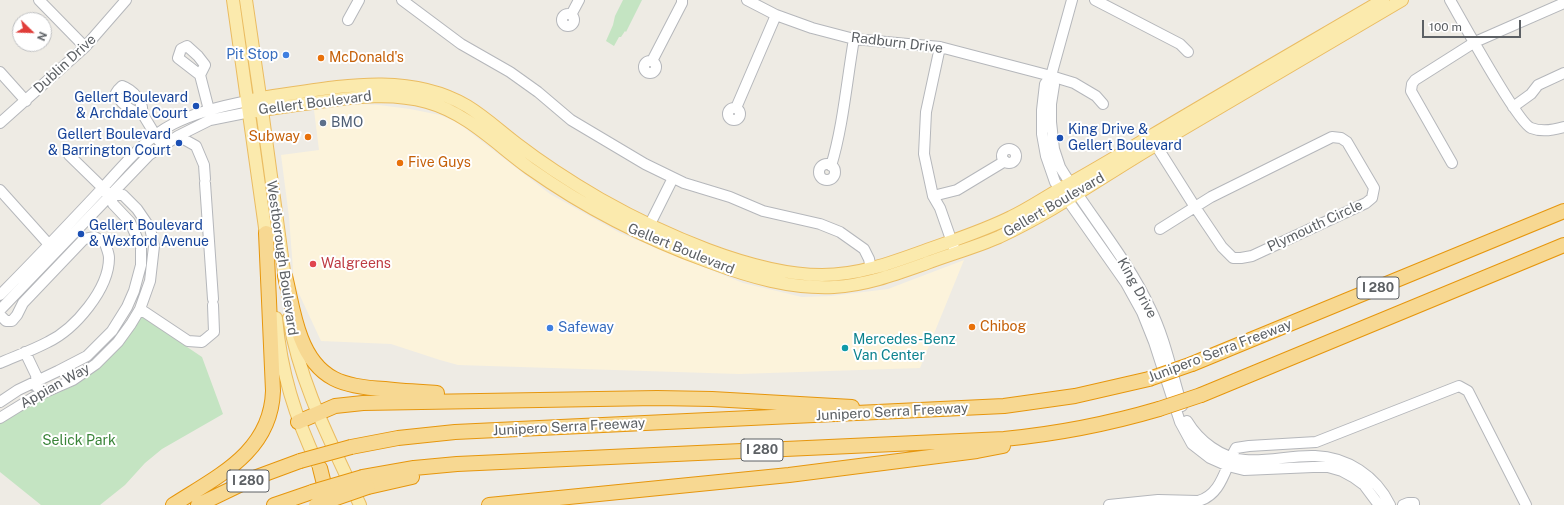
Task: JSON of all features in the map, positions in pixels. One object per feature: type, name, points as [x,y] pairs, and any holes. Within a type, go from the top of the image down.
[{"type":"highway","name":"Junipero Serra Freeway","points":[[198,505],[254,478],[300,461],[351,447],[398,438],[455,432],[990,407],[1033,403],[1090,394],[1149,379],[1192,364],[1564,211]]},
{"type":"highway","points":[[173,505],[219,475],[244,456],[259,439],[268,420],[272,406],[273,391],[266,233]]},
{"type":"highway","name":"I 280","points":[[274,505],[314,500],[365,482],[414,468],[471,463],[989,440],[1047,434],[1103,424],[1159,409],[1201,395],[1564,246]]},
{"type":"highway","points":[[285,276],[297,326],[303,343],[315,363],[330,377],[357,387],[469,395],[478,400]]},
{"type":"highway","points":[[298,422],[334,406],[351,403],[478,400],[708,398],[849,406],[871,413]]},
{"type":"highway","points":[[489,505],[789,475],[970,452],[1103,424]]},
{"type":"highway","points":[[320,468],[329,505]]},
{"type":"main road","name":"Westborough Boulevard","points":[[233,0],[266,233],[280,356],[285,380],[298,422],[337,505]]},
{"type":"main road","name":"Westborough Boulevard","points":[[246,0],[285,276],[289,317],[295,350],[303,376],[318,413],[360,505]]},
{"type":"main road","name":"Gellert Boulevard","points":[[647,230],[780,271],[803,275],[826,275],[848,274],[871,269],[995,225],[1069,191],[1383,0]]},
{"type":"main road","name":"Gellert Boulevard","points":[[1153,140],[1402,0]]},
{"type":"main road","name":"Gellert Boulevard","points":[[249,106],[369,84],[402,85],[434,92],[452,98],[468,107],[556,172],[601,199],[647,230],[694,257],[777,283],[807,287],[835,287],[866,283],[889,277],[956,253],[999,237],[1041,216],[1069,191]]},
{"type":"street","points":[[39,0],[85,47]]},
{"type":"street","name":"Dublin Drive","points":[[0,123],[85,47],[126,0]]},
{"type":"street","points":[[348,20],[359,0]]},
{"type":"street","points":[[402,0],[461,44],[510,72],[538,92],[571,120],[644,164],[684,183],[730,197],[763,211],[820,224],[840,232],[864,250],[869,259],[871,269]]},
{"type":"street","points":[[571,15],[579,0]]},
{"type":"street","points":[[652,61],[682,3],[682,0]]},
{"type":"street","name":"Radburn Drive","points":[[747,0],[776,15],[812,28],[854,39],[940,47],[1051,76],[1074,83],[1096,96],[1103,104]]},
{"type":"street","name":"King Drive","points":[[1072,0],[1051,76],[1054,85],[1051,104],[1054,149],[1069,191],[1134,278],[1151,308],[1164,345],[1186,420],[1200,439],[1229,461],[1244,470],[1328,467],[1342,471],[1359,481],[1373,495],[1379,505]]},
{"type":"street","points":[[1095,0],[1180,44],[1188,52]]},
{"type":"street","points":[[1450,0],[1513,107],[1530,128],[1540,130],[1564,126]]},
{"type":"street","points":[[1452,163],[1411,91],[1414,80],[1475,42],[1564,3]]},
{"type":"street","points":[[736,108],[776,15]]},
{"type":"street","points":[[831,166],[835,153],[854,39]]},
{"type":"street","points":[[940,47],[926,112],[924,154],[933,196],[940,208],[956,253]]},
{"type":"street","points":[[0,72],[26,101]]},
{"type":"street","points":[[1513,107],[1531,94],[1538,85],[1564,73]]},
{"type":"street","points":[[200,75],[209,110]]},
{"type":"street","name":"Gellert Boulevard","points":[[0,310],[53,248],[106,191],[133,156],[155,136],[172,125],[209,110],[249,106]]},
{"type":"street","name":"Gellert Boulevard","points":[[106,191],[149,155],[178,136],[210,120],[249,106]]},
{"type":"street","points":[[142,113],[155,136],[163,145]]},
{"type":"street","points":[[140,309],[188,341],[202,342],[214,332],[204,165],[196,146],[178,136]]},
{"type":"street","name":"Plymouth Circle","points":[[1153,140],[1195,207],[1222,246],[1233,258],[1252,256],[1366,203],[1372,198],[1374,188],[1347,142],[1341,138],[1332,137],[1211,197],[1195,207]]},
{"type":"street","points":[[70,155],[106,191]]},
{"type":"street","points":[[933,196],[957,190],[1005,161]]},
{"type":"street","points":[[647,230],[673,178]]},
{"type":"street","points":[[0,190],[53,248]]},
{"type":"street","name":"Appian Way","points":[[3,416],[34,397],[72,380],[96,364],[118,342],[140,309],[150,280],[154,246],[150,228],[137,209],[123,195],[106,191]]},
{"type":"street","name":"Appian Way","points":[[0,402],[18,390],[87,356],[112,331],[127,307],[134,291],[141,265],[141,247],[130,222],[113,204],[106,191]]},
{"type":"street","points":[[1160,229],[1195,207]]},
{"type":"street","points":[[0,316],[6,321],[12,320],[17,316],[23,303],[84,239],[94,237],[105,243],[109,257],[105,280],[94,300],[62,332],[49,342],[0,363]]},
{"type":"street","name":"Gellert Boulevard","points":[[0,295],[53,248]]},
{"type":"street","points":[[3,416],[9,406],[37,388],[36,375],[25,352]]},
{"type":"street","points":[[1109,505],[1158,500],[1198,501],[1204,499],[1216,491],[1236,448],[1316,442],[1459,386],[1468,391],[1526,505]]},
{"type":"street","name":"King Drive","points":[[1229,461],[1314,456],[1346,462],[1370,478],[1390,505]]},
{"type":"street","points":[[1403,505],[1414,503],[1414,505]]},
{"type":"shaded area","points":[[359,104],[410,109],[440,115],[457,122],[550,194],[620,233],[743,283],[802,297],[831,296],[888,289],[964,260],[920,368],[739,374],[458,365],[391,344],[321,341],[294,283],[289,217],[281,155],[319,150],[314,110]]},
{"type":"green space","points":[[623,0],[642,0],[626,32],[625,31],[621,37],[619,37],[614,46],[606,41],[615,16]]},
{"type":"green space","name":"Selick Park","points":[[135,312],[202,357],[223,414],[162,449],[145,463],[125,485],[100,505],[41,505],[0,472],[0,414],[89,363],[113,340]]},
{"type":"place","name":"Pit Stop","points":[[286,55]]},
{"type":"place","name":"McDonald's","points":[[321,58]]},
{"type":"place","name":"Gellert Boulevard & Archdale Court","points":[[196,106]]},
{"type":"place","name":"BMO","points":[[323,123]]},
{"type":"place","name":"Subway","points":[[308,137]]},
{"type":"place","name":"King Drive & Gellert Boulevard","points":[[1060,138]]},
{"type":"place","name":"Gellert Boulevard & Barrington Court","points":[[179,143]]},
{"type":"place","name":"Five Guys","points":[[400,163]]},
{"type":"place","name":"Gellert Boulevard & Wexford Avenue","points":[[81,234]]},
{"type":"place","name":"Walgreens","points":[[313,264]]},
{"type":"place","name":"Chibog","points":[[972,327]]},
{"type":"place","name":"Safeway","points":[[550,328]]},
{"type":"place","name":"Mercedes-Benz Van Center","points":[[845,348]]}]
